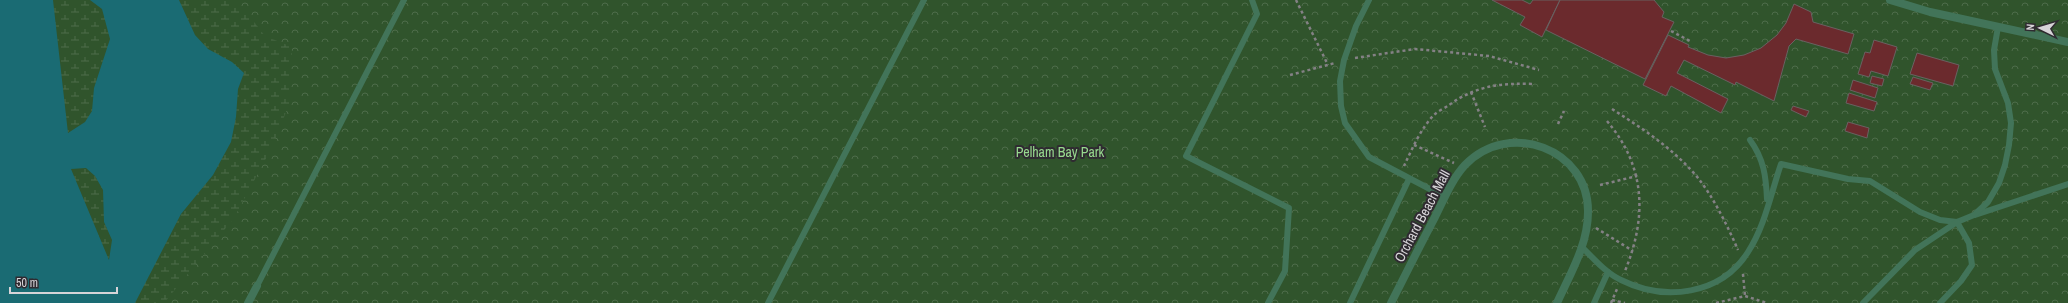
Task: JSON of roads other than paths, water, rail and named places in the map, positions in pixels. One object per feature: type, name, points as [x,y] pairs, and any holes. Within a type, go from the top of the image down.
[{"type":"street","points":[[1890,0],[1930,12],[2068,42]]},
{"type":"street","name":"Orchard Beach Mall","points":[[1391,303],[1445,197],[1466,164],[1483,152],[1511,142],[1530,142],[1543,146],[1555,153],[1569,165],[1581,181],[1585,191],[1588,212],[1582,247],[1557,303]]},
{"type":"street","points":[[248,303],[257,286]]},
{"type":"lane","points":[[257,286],[404,0]]},
{"type":"lane","points":[[768,303],[924,0]]},
{"type":"lane","points":[[1252,0],[1257,14],[1186,156],[1289,208],[1285,271],[1268,303]]},
{"type":"lane","points":[[1369,0],[1356,26],[1344,60],[1340,81],[1341,106],[1345,123],[1369,157],[1445,197]]},
{"type":"lane","points":[[1974,215],[1988,202],[1999,184],[2009,145],[2011,123],[2008,102],[1995,69],[1994,50],[1998,28]]},
{"type":"lane","points":[[1750,140],[1765,169],[1768,205]]},
{"type":"lane","points":[[1582,247],[1608,272],[1621,280],[1643,289],[1666,293],[1685,292],[1704,288],[1721,280],[1748,252],[1761,227],[1781,164],[1848,179],[1870,181],[1920,212],[1940,220],[1957,222]]},
{"type":"lane","points":[[1350,303],[1409,179]]},
{"type":"lane","points":[[1863,303],[1915,250],[1957,222],[2068,184]]},
{"type":"lane","points":[[1940,303],[1961,281],[1972,265],[1969,243],[1957,222]]},
{"type":"lane","points":[[1594,303],[1608,272]]},
{"type":"water","points":[[0,0],[53,0],[68,133],[85,122],[92,111],[94,88],[110,39],[102,9],[90,0],[179,0],[195,35],[208,49],[232,62],[244,73],[238,89],[236,117],[231,142],[213,175],[181,214],[135,303],[0,303]],"holes":[[[86,168],[95,176],[103,190],[104,222],[112,240],[109,260],[71,169]]]},
{"type":"park label","name":"Pelham Bay Park","points":[[1060,152]]}]
